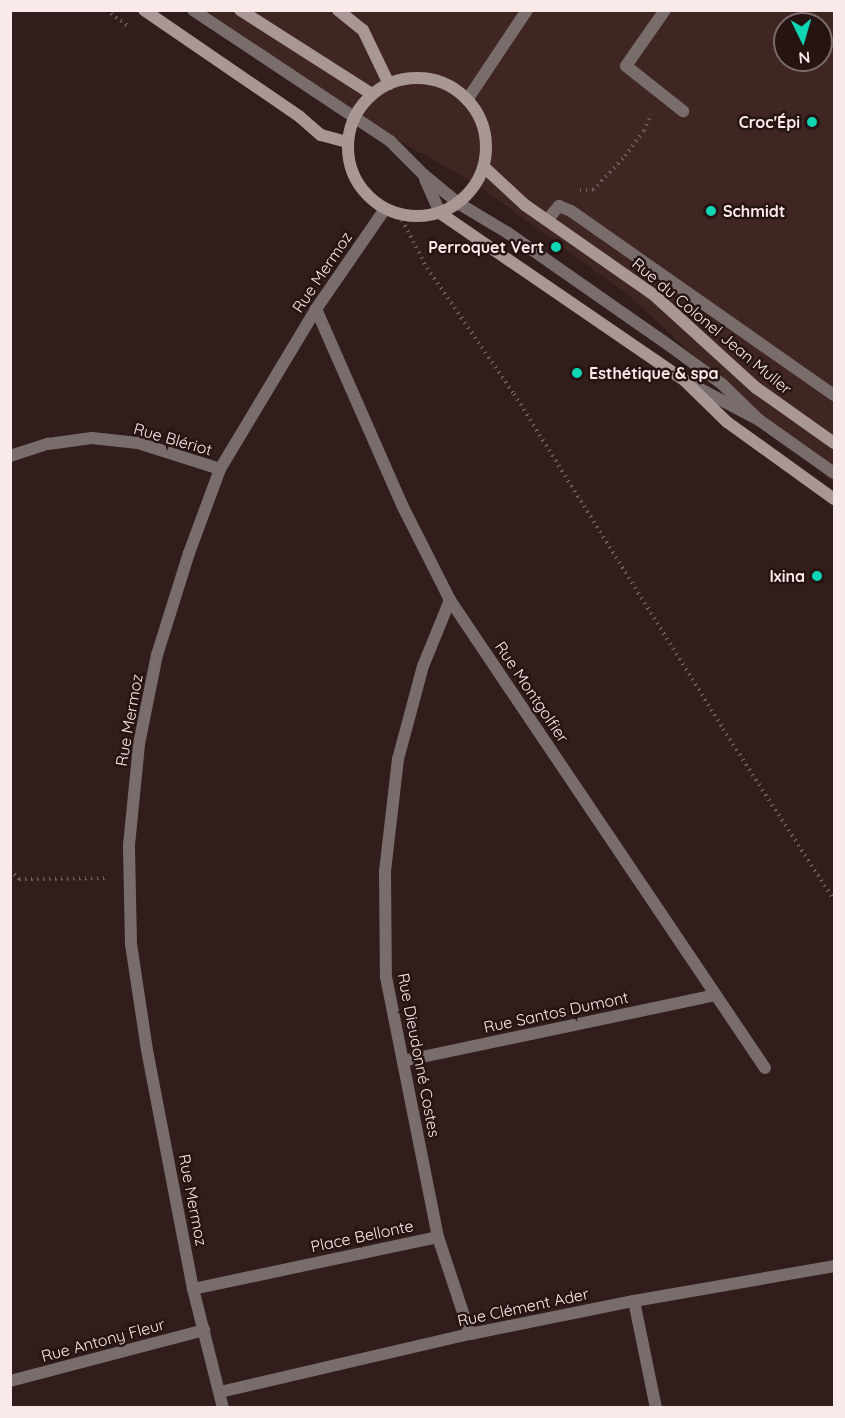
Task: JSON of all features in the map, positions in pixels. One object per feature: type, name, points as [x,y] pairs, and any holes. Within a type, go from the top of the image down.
[{"type":"main road","points":[[144,10],[300,117],[321,135],[348,142]]},
{"type":"main road","points":[[240,10],[372,94]]},
{"type":"main road","points":[[338,10],[363,30],[389,84]]},
{"type":"main road","points":[[410,78],[430,79],[451,86],[478,114],[485,131],[487,149],[484,167],[476,184],[458,203],[440,213],[420,217],[400,215],[385,209],[369,197],[356,181],[349,162],[348,142],[355,116],[372,94],[389,84],[410,78]]},
{"type":"main road","name":"Rue du Colonel Jean Muller","points":[[484,167],[525,205],[654,295],[755,387],[834,443]]},
{"type":"main road","points":[[440,213],[685,381],[727,422],[834,499]]},
{"type":"street","points":[[193,10],[312,92],[355,116],[390,141],[424,175],[458,203],[508,233],[671,347],[722,384],[759,420]]},
{"type":"street","points":[[467,100],[527,10]]},
{"type":"street","points":[[665,10],[626,66],[683,111]]},
{"type":"street","points":[[424,175],[440,213]]},
{"type":"street","points":[[548,219],[559,206],[571,211],[834,395]]},
{"type":"street","name":"Rue Mermoz","points":[[194,1289],[147,1050],[131,944],[128,878],[139,744],[157,655],[189,553],[220,469],[316,309],[385,209]]},
{"type":"street","name":"Rue Montgolfier","points":[[316,309],[402,505],[450,600],[765,1068]]},
{"type":"street","points":[[685,381],[759,420],[834,473]]},
{"type":"street","name":"Rue Blériot","points":[[10,456],[48,444],[92,438],[138,443],[220,469]]},
{"type":"street","name":"Rue Dieudonné Costes","points":[[438,1237],[386,977],[385,872],[398,759],[423,666],[450,600]]},
{"type":"street","name":"Rue Santos Dumont","points":[[403,1061],[715,996]]},
{"type":"street","name":"Place Bellonte","points":[[194,1289],[438,1237],[470,1334]]},
{"type":"street","name":"Rue Clément Ader","points":[[220,1392],[470,1334],[634,1301],[834,1266]]},
{"type":"street","points":[[194,1289],[223,1407]]},
{"type":"street","points":[[634,1301],[656,1407]]},
{"type":"street","name":"Rue Antony Fleur","points":[[10,1381],[204,1330]]},
{"type":"path","points":[[569,190],[592,190],[626,156],[644,131],[659,94]]},
{"type":"path","points":[[400,215],[427,268],[514,394],[723,729],[834,900]]},
{"type":"path","points":[[10,870],[19,879],[128,878]]},
{"type":"shaded area","points":[[207,11],[834,11],[834,484],[627,294],[476,184],[355,116]]},
{"type":"place","name":"Croc'Épi","points":[[812,122]]},
{"type":"place","name":"Schmidt","points":[[711,211]]},
{"type":"place","name":"Perroquet Vert","points":[[556,247]]},
{"type":"place","name":"Esthétique & spa","points":[[577,373]]},
{"type":"place","name":"Ixina","points":[[817,576]]}]
